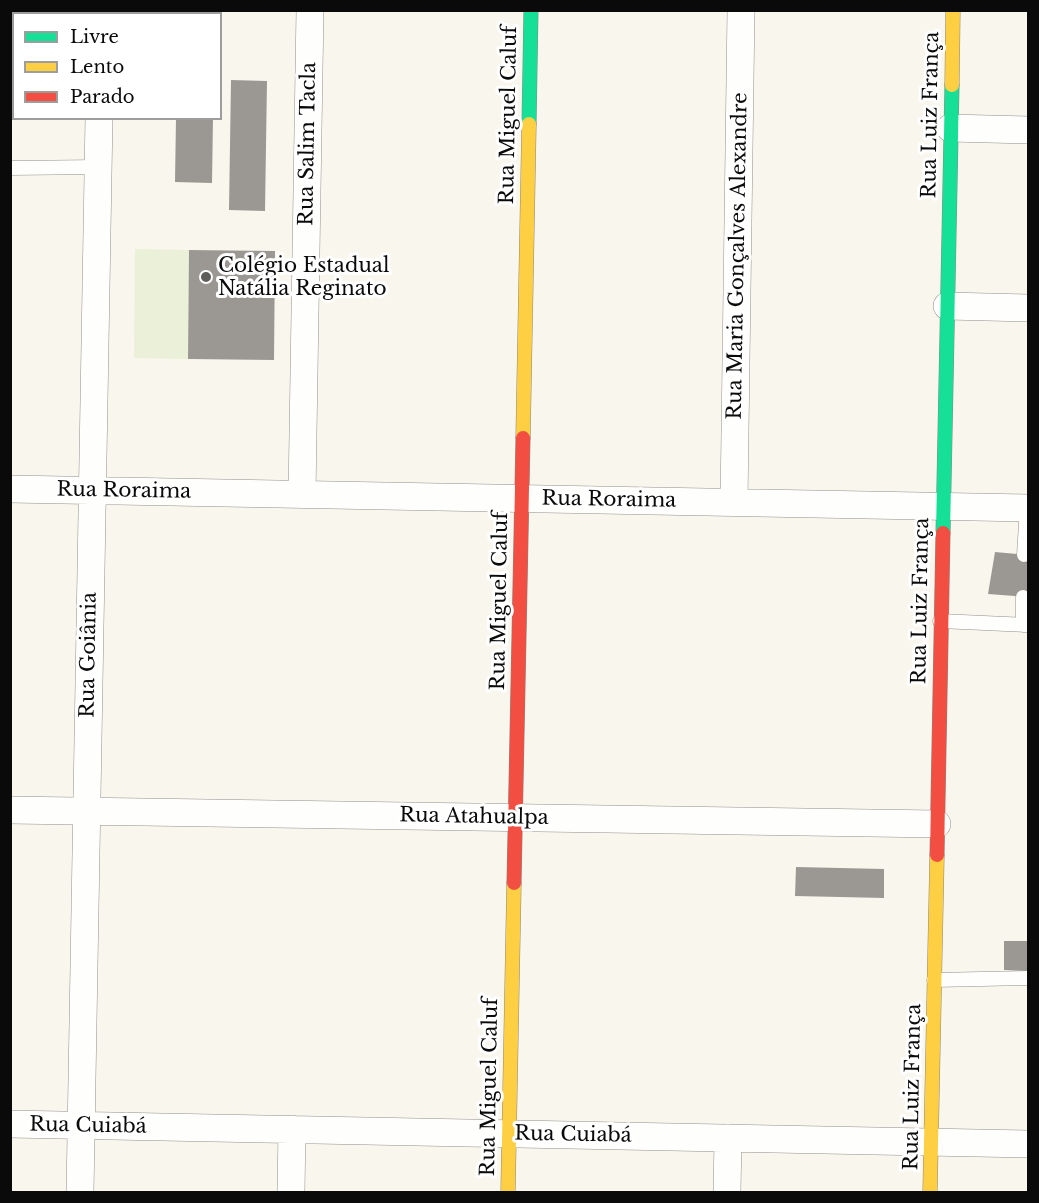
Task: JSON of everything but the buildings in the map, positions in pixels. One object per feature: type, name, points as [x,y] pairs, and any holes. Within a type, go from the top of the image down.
[{"type":"main road","name":"Rua Miguel Caluf","points":[[508,1192],[531,10]]},
{"type":"main road","name":"Rua Luiz França","points":[[930,1192],[953,10]]},
{"type":"street","name":"Rua Salim Tacla","points":[[302,494],[310,10]]},
{"type":"street","name":"Rua Maria Gonçalves Alexandre","points":[[734,502],[741,10]]},
{"type":"street","name":"Rua Goiânia","points":[[80,1192],[99,120]]},
{"type":"street","points":[[950,128],[1029,130]]},
{"type":"street","points":[[946,306],[1029,308]]},
{"type":"street","name":"Rua Roraima","points":[[10,489],[1028,508]]},
{"type":"street","name":"Rua Atahualpa","points":[[10,810],[937,824]]},
{"type":"street","name":"Rua Cuiabá","points":[[10,1124],[1029,1144]]},
{"type":"street","points":[[291,1192],[292,1130]]},
{"type":"street","points":[[727,1192],[728,1138]]},
{"type":"lane","points":[[10,168],[98,167]]},
{"type":"lane","points":[[1026,547],[1028,508]]},
{"type":"lane","points":[[940,621],[1026,625],[1023,597]]},
{"type":"lane","points":[[934,980],[1029,978]]},
{"type":"green space","points":[[135,249],[189,250],[188,359],[134,358]]},
{"type":"traffic: fast","points":[[529,124],[531,10]]},
{"type":"traffic: fast","points":[[943,533],[952,85]]},
{"type":"traffic: slow","points":[[952,85],[953,10]]},
{"type":"traffic: slow","points":[[523,438],[529,124]]},
{"type":"traffic: slow","points":[[930,1192],[937,855]]},
{"type":"traffic: slow","points":[[508,1192],[514,883]]},
{"type":"traffic: jam","points":[[514,883],[523,438]]},
{"type":"traffic: jam","points":[[937,855],[943,533]]},
{"type":"place","name":"Colégio Estadual Natália Reginato","points":[[206,277]]}]
